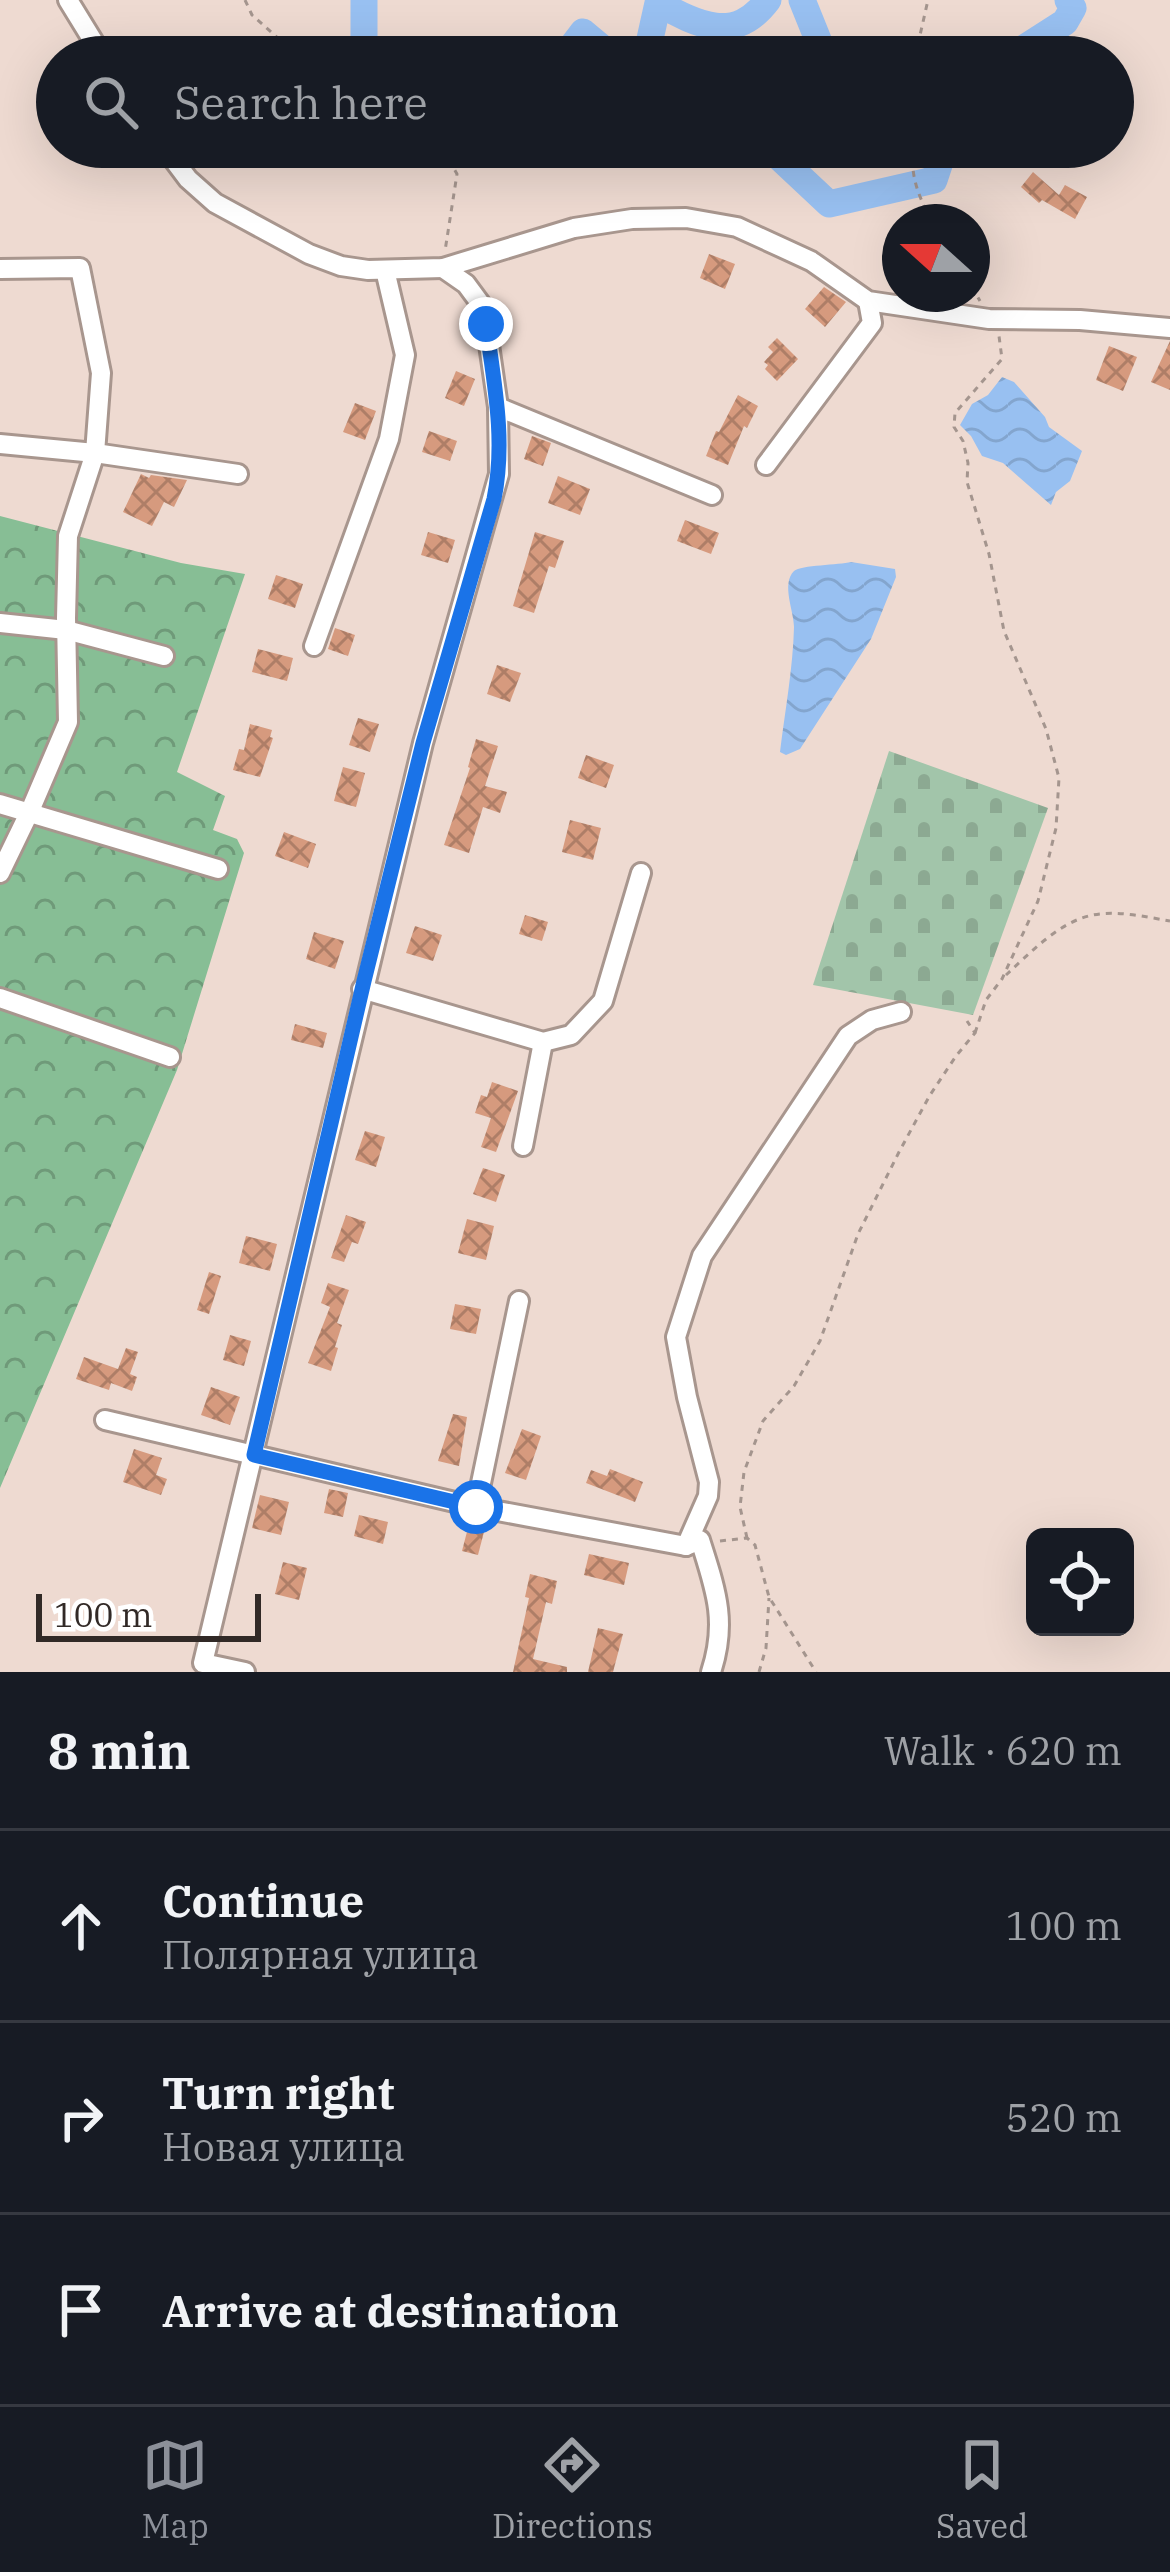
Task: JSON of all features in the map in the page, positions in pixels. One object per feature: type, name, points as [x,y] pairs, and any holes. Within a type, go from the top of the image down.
[{"type":"street","points":[[68,0],[90,36]]},
{"type":"street","points":[[180,168],[215,203],[341,266],[443,268],[574,228],[632,219],[686,218],[737,227],[811,262],[868,301],[989,319],[1170,328]]},
{"type":"street","points":[[0,268],[80,268],[100,374],[94,453],[68,536],[68,722],[0,873]]},
{"type":"street","points":[[245,1672],[203,1663],[423,743],[499,474],[498,407],[486,324],[480,303],[466,284],[443,268]]},
{"type":"street","points":[[314,646],[389,439],[405,355],[385,270]]},
{"type":"street","points":[[766,465],[872,323],[868,301]]},
{"type":"street","points":[[498,407],[712,495]]},
{"type":"street","points":[[0,444],[238,474]]},
{"type":"street","points":[[0,623],[66,630],[164,656]]},
{"type":"street","points":[[0,804],[218,869]]},
{"type":"street","points":[[362,989],[542,1042],[571,1035],[603,1001],[641,874]]},
{"type":"street","points":[[0,998],[170,1058]]},
{"type":"street","points":[[711,1672],[720,1603],[693,1543],[709,1482],[676,1337],[702,1256],[848,1036],[872,1020],[901,1012]]},
{"type":"street","points":[[523,1146],[542,1042]]},
{"type":"street","points":[[476,1507],[519,1301]]},
{"type":"street","points":[[105,1420],[476,1507],[693,1543]]},
{"type":"path","points":[[245,0],[252,15],[276,36]]},
{"type":"path","points":[[920,36],[928,0]]},
{"type":"path","points":[[443,268],[457,174],[454,168]]},
{"type":"path","points":[[910,168],[923,204]]},
{"type":"path","points":[[816,1672],[769,1597],[755,1545],[747,1538],[740,1507],[744,1472],[763,1421],[794,1386],[820,1341],[858,1234],[898,1152],[930,1094],[975,1034],[986,1000],[1002,979],[1038,901],[1056,828],[1059,778],[1046,729],[1004,631],[989,554],[967,482],[963,441],[954,428],[955,413],[1002,359],[999,336],[989,319]]},
{"type":"path","points":[[1002,979],[1059,931],[1090,915],[1170,920]]},
{"type":"path","points":[[967,1021],[975,1034]]},
{"type":"path","points":[[693,1543],[747,1538]]},
{"type":"path","points":[[759,1672],[766,1648],[769,1597]]},
{"type":"green space","points":[[0,516],[181,563],[245,574],[177,772],[225,796],[213,830],[237,839],[244,853],[177,1070],[0,1488]]},
{"type":"green space","points":[[889,751],[1048,808],[973,1015],[813,985]]},
{"type":"water","points":[[1002,377],[1014,382],[1049,427],[1082,451],[1070,481],[1056,492],[1051,505],[1003,463],[982,456],[960,425],[972,404],[988,395]]},
{"type":"water","points":[[851,562],[895,569],[896,577],[871,639],[800,749],[786,755],[780,752],[793,642],[790,576],[804,567]]},
{"type":"building","points":[[1033,172],[1059,195],[1065,185],[1087,197],[1075,219],[1042,200],[1039,203],[1021,187]]},
{"type":"building","points":[[709,254],[735,264],[725,289],[700,278]]},
{"type":"building","points":[[824,287],[846,302],[825,327],[805,309]]},
{"type":"building","points":[[777,338],[798,359],[777,381],[764,362],[773,352],[768,347]]},
{"type":"building","points":[[1170,341],[1170,390],[1151,382]]},
{"type":"building","points":[[1109,346],[1137,357],[1123,391],[1096,380]]},
{"type":"building","points":[[456,371],[475,379],[464,406],[445,398]]},
{"type":"building","points":[[738,395],[758,406],[728,465],[706,456]]},
{"type":"building","points":[[355,403],[376,411],[365,440],[343,432]]},
{"type":"building","points":[[429,431],[457,441],[450,461],[422,452]]},
{"type":"building","points":[[532,436],[551,443],[543,466],[524,459]]},
{"type":"building","points":[[141,474],[187,480],[174,507],[164,502],[152,526],[123,512]]},
{"type":"building","points":[[558,476],[590,489],[580,515],[548,503]]},
{"type":"building","points":[[685,520],[719,533],[711,554],[677,541]]},
{"type":"building","points":[[428,532],[455,540],[448,563],[421,555]]},
{"type":"building","points":[[535,532],[564,541],[555,568],[549,566],[534,613],[513,606]]},
{"type":"building","points":[[276,575],[303,584],[295,608],[268,599]]},
{"type":"building","points":[[335,628],[355,635],[348,656],[328,649]]},
{"type":"building","points":[[258,649],[293,658],[287,681],[252,672]]},
{"type":"building","points":[[497,665],[521,673],[510,702],[487,694]]},
{"type":"building","points":[[358,718],[379,724],[370,752],[349,745]]},
{"type":"building","points":[[250,724],[272,730],[260,777],[233,770]]},
{"type":"building","points":[[476,739],[498,746],[485,786],[507,792],[500,813],[483,807],[469,853],[444,845]]},
{"type":"building","points":[[586,755],[614,765],[606,788],[578,778]]},
{"type":"building","points":[[343,767],[365,773],[356,807],[334,801]]},
{"type":"building","points":[[570,820],[601,828],[593,860],[562,852]]},
{"type":"building","points":[[284,832],[316,844],[308,868],[275,856]]},
{"type":"building","points":[[525,915],[548,922],[542,941],[519,934]]},
{"type":"building","points":[[415,926],[442,935],[433,961],[406,953]]},
{"type":"building","points":[[314,932],[344,941],[335,969],[306,959]]},
{"type":"building","points":[[295,1024],[327,1033],[323,1048],[291,1040]]},
{"type":"building","points":[[492,1082],[518,1091],[496,1152],[481,1147],[491,1118],[475,1113]]},
{"type":"building","points":[[365,1131],[385,1137],[376,1167],[355,1160]]},
{"type":"building","points":[[483,1168],[505,1175],[496,1202],[473,1194]]},
{"type":"building","points":[[346,1215],[366,1222],[344,1262],[331,1258]]},
{"type":"building","points":[[467,1219],[494,1226],[486,1260],[458,1253]]},
{"type":"building","points":[[246,1236],[277,1244],[270,1271],[239,1263]]},
{"type":"building","points":[[209,1272],[221,1276],[209,1314],[197,1310]]},
{"type":"building","points":[[328,1283],[349,1290],[337,1323],[342,1325],[331,1371],[308,1363],[330,1307],[321,1303]]},
{"type":"building","points":[[455,1304],[481,1309],[476,1334],[450,1329]]},
{"type":"building","points":[[230,1335],[251,1341],[244,1366],[223,1360]]},
{"type":"building","points":[[126,1348],[138,1352],[130,1374],[137,1377],[132,1391],[111,1383],[109,1390],[76,1379],[84,1357],[118,1369]]},
{"type":"building","points":[[211,1387],[240,1397],[230,1425],[201,1415]]},
{"type":"building","points":[[453,1414],[467,1417],[459,1466],[438,1461]]},
{"type":"building","points":[[522,1429],[541,1436],[526,1480],[505,1473]]},
{"type":"building","points":[[134,1449],[162,1458],[156,1475],[167,1479],[161,1495],[123,1482]]},
{"type":"building","points":[[610,1469],[643,1482],[635,1502],[586,1483],[591,1470],[607,1476]]},
{"type":"building","points":[[329,1489],[348,1493],[343,1517],[324,1513]]},
{"type":"building","points":[[260,1495],[289,1502],[281,1535],[252,1528]]},
{"type":"building","points":[[359,1515],[388,1522],[383,1544],[354,1536]]},
{"type":"building","points":[[469,1524],[485,1528],[478,1555],[462,1551]]},
{"type":"building","points":[[589,1554],[629,1563],[624,1585],[584,1575]]},
{"type":"building","points":[[283,1562],[307,1568],[299,1600],[275,1594]]},
{"type":"building","points":[[530,1574],[557,1581],[552,1604],[546,1602],[533,1659],[567,1667],[567,1672],[513,1672]]},
{"type":"building","points":[[598,1628],[623,1634],[613,1672],[588,1672]]},
{"type":"waterway","points":[[364,0],[364,36]]},
{"type":"waterway","points":[[651,36],[658,3],[702,23],[729,26],[743,22],[768,0]]},
{"type":"waterway","points":[[802,0],[817,36]]},
{"type":"waterway","points":[[1043,36],[1065,22],[1073,8],[1068,0]]},
{"type":"waterway","points":[[580,36],[583,32],[588,36]]},
{"type":"waterway","points":[[791,168],[829,204],[934,180],[938,168]]},
{"type":"route","points":[[476,1507],[254,1455],[423,743],[494,499],[500,440],[486,324]]}]
